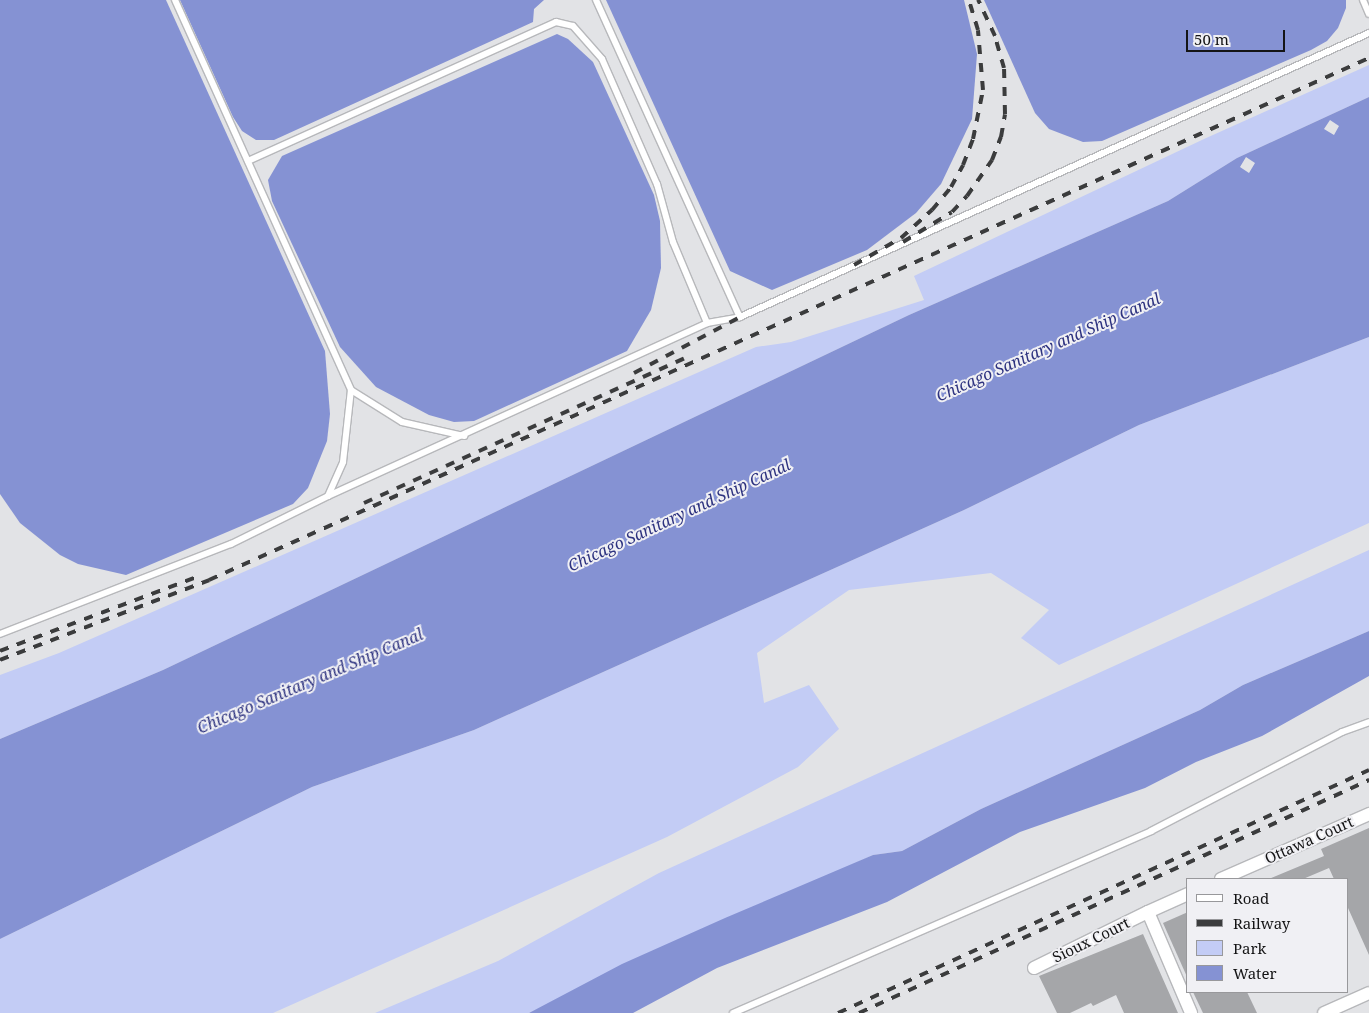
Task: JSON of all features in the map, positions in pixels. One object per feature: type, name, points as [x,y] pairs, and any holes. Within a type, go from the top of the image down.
[{"type":"street","name":"Ottawa Court","points":[[1223,878],[1369,814]]},
{"type":"street","points":[[1186,895],[1148,912],[1191,1013]]},
{"type":"street","name":"Sioux Court","points":[[1034,968],[1148,912]]},
{"type":"street","points":[[1324,1013],[1369,993]]},
{"type":"lane","points":[[175,0],[351,390],[343,462],[328,496]]},
{"type":"lane","points":[[596,0],[740,317]]},
{"type":"lane","points":[[1363,0],[1369,14]]},
{"type":"lane","points":[[248,161],[556,22],[573,26],[602,59],[657,184],[672,242],[707,323]]},
{"type":"lane","points":[[0,634],[231,544],[328,496],[465,436],[707,323],[740,317],[1369,33]]},
{"type":"lane","points":[[351,390],[402,422],[465,436]]},
{"type":"lane","points":[[733,1013],[1151,831],[1342,732],[1369,722]]},
{"type":"green space","points":[[1369,65],[1369,97],[1237,158],[1168,201],[909,315],[163,670],[0,739],[0,675],[59,653],[756,347],[791,342],[924,300],[914,276],[1204,139]]},
{"type":"green space","points":[[1369,337],[1369,523],[1059,665],[1021,638],[1049,610],[991,573],[849,590],[757,653],[764,703],[809,685],[839,729],[798,767],[667,837],[273,1013],[0,1013],[0,939],[312,787],[474,730],[964,510],[1139,425]]},
{"type":"green space","points":[[1369,550],[1369,631],[1243,685],[1200,710],[981,809],[902,851],[873,855],[529,1013],[375,1013],[498,961],[659,873]]},
{"type":"water","points":[[0,0],[166,0],[325,351],[330,414],[327,441],[308,488],[293,504],[126,575],[78,564],[60,555],[20,523],[0,494]]},
{"type":"water","points":[[180,0],[544,0],[534,9],[533,22],[274,140],[256,140],[242,131],[233,117]]},
{"type":"water","points":[[606,0],[964,0],[977,54],[972,119],[941,184],[916,213],[867,250],[772,290],[730,271]]},
{"type":"water","points":[[984,0],[1346,0],[1346,8],[1338,28],[1327,41],[1311,50],[1102,141],[1083,142],[1049,129],[1035,113]]},
{"type":"water","points":[[557,34],[568,39],[593,62],[654,195],[660,221],[661,268],[651,310],[627,351],[474,421],[454,422],[429,415],[376,387],[340,347],[272,201],[268,180],[282,156]]},
{"type":"water","name":"Chicago Sanitary and Ship Canal","points":[[1369,97],[1369,337],[1139,425],[964,510],[474,730],[312,787],[0,939],[0,739],[163,670],[909,315],[1168,201],[1237,158]],"holes":[[[1330,120],[1339,126],[1334,135],[1324,129]],[[1246,157],[1255,163],[1249,173],[1240,167]]]},
{"type":"water","points":[[1369,631],[1369,676],[1262,736],[1196,762],[1145,788],[1020,832],[887,902],[717,968],[633,1013],[529,1013],[622,964],[725,918],[873,855],[902,851],[981,809],[1200,710],[1243,685]]},
{"type":"building","points":[[1369,828],[1369,955],[1349,910],[1349,878],[1334,878],[1329,868],[1305,878],[1271,878],[1324,856],[1321,849]]},
{"type":"building","points":[[1186,913],[1186,975],[1163,923]]},
{"type":"building","points":[[1143,934],[1178,1013],[1124,1013],[1116,995],[1093,1006],[1091,1003],[1070,1013],[1057,1013],[1039,976]]},
{"type":"building","points":[[1193,993],[1247,993],[1257,1013],[1203,1013]]},
{"type":"railway","points":[[854,265],[901,238],[932,210],[951,187],[963,165],[973,139],[983,90],[978,30],[969,0]]},
{"type":"railway","points":[[903,242],[952,212],[967,196],[992,160],[1001,137],[1005,114],[1004,68],[995,36],[978,0]]},
{"type":"railway","points":[[0,660],[209,580],[1369,58]]},
{"type":"railway","points":[[634,373],[740,317]]},
{"type":"railway","points":[[364,503],[688,357]]},
{"type":"railway","points":[[0,651],[200,576]]},
{"type":"railway","points":[[838,1013],[1369,770]]},
{"type":"railway","points":[[859,1013],[1369,780]]}]
